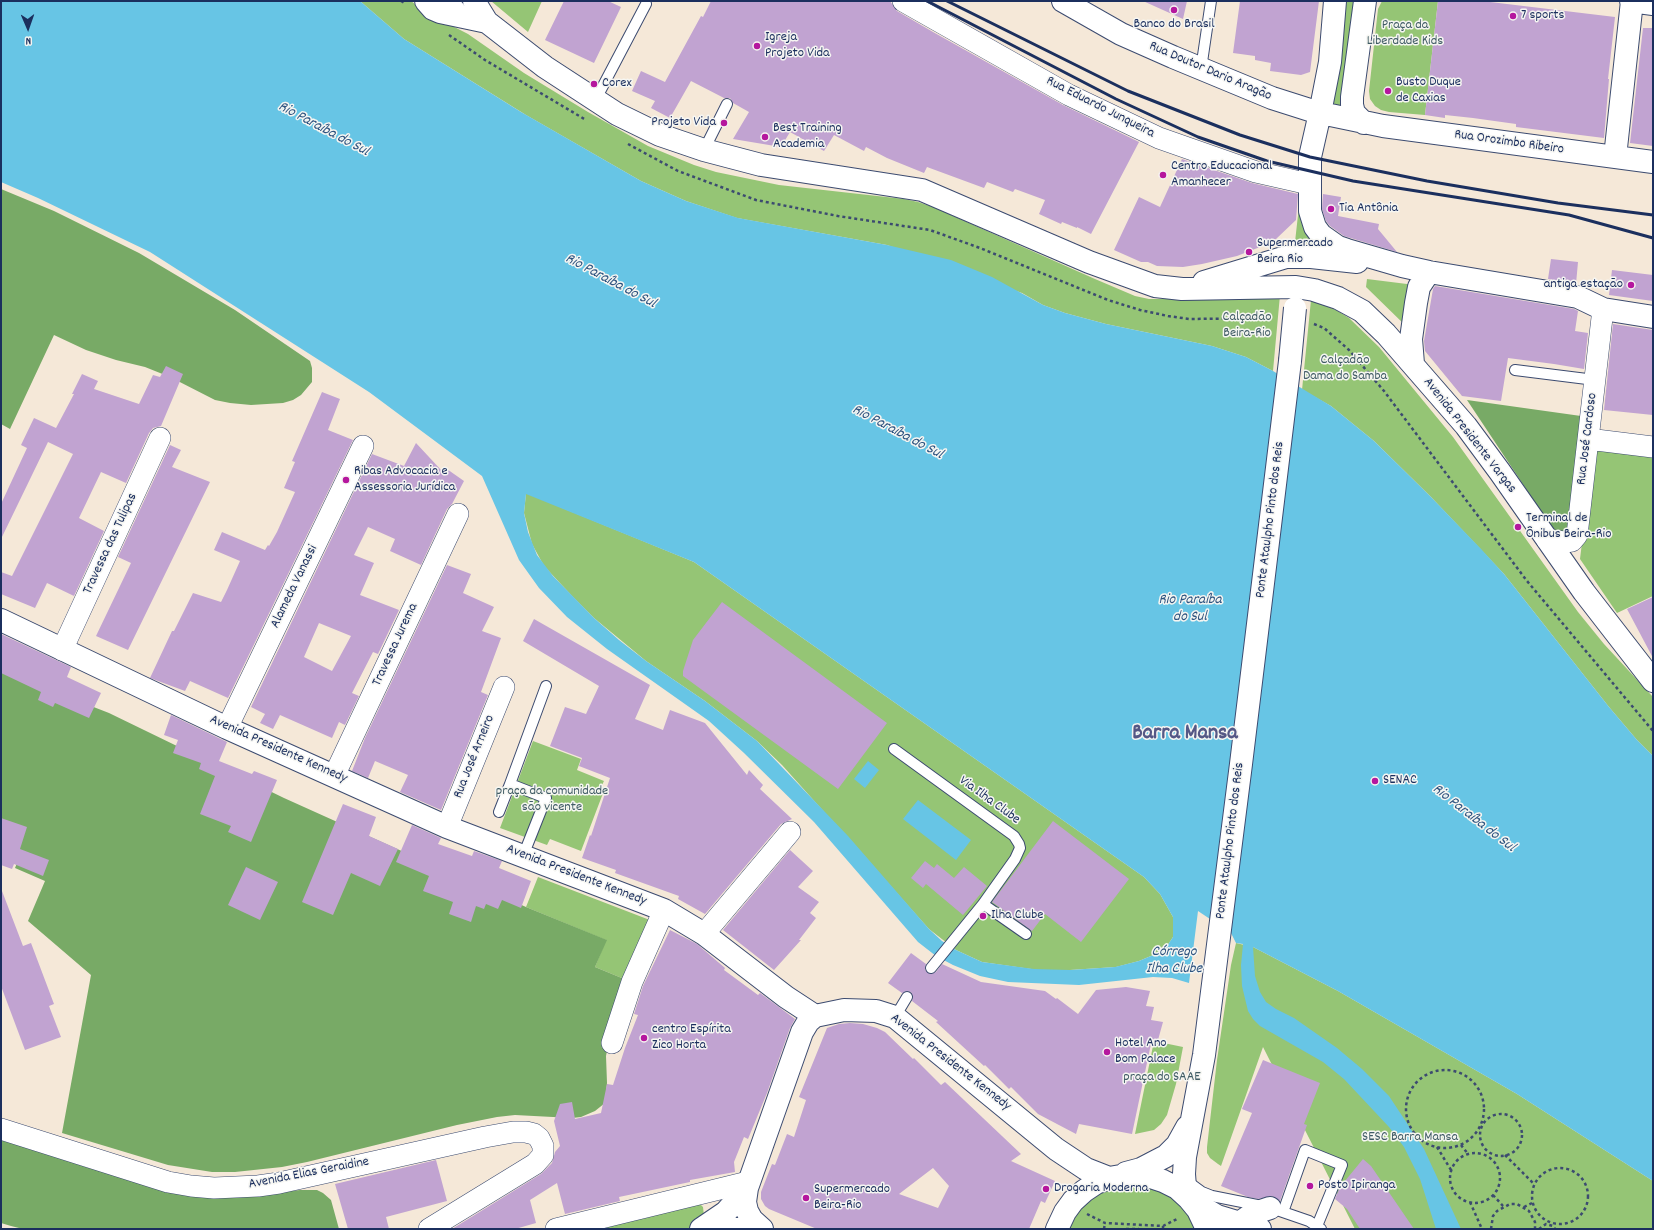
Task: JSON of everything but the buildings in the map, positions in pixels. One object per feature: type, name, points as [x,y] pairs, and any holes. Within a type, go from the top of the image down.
[{"type":"street","points":[[433,7],[448,12],[455,10],[463,1]]},
{"type":"street","points":[[474,1],[487,22]]},
{"type":"street","name":"Rua Eduardo Junqueira","points":[[903,1],[1069,94],[1159,138],[1256,172],[1309,184]]},
{"type":"street","name":"Rua Doutor Dario Aragão","points":[[1062,1],[1121,34],[1272,98],[1320,113],[1364,123]]},
{"type":"street","points":[[1335,1],[1331,56],[1310,157],[1310,211],[1312,219],[1321,235],[1330,242],[1347,250],[1402,266],[1428,272],[1578,297],[1603,310],[1653,317]]},
{"type":"street","points":[[1364,123],[1354,113],[1352,97],[1365,1]]},
{"type":"street","points":[[1615,157],[1632,1],[1653,4]]},
{"type":"street","points":[[433,7],[487,22]]},
{"type":"street","name":"Avenida Presidente Vargas","points":[[487,22],[545,67],[595,101],[638,126],[704,150],[761,165],[922,190],[944,198],[1024,235],[1140,282],[1155,286],[1296,298],[1314,290],[1338,298],[1362,312],[1386,334],[1466,426],[1584,592],[1653,682]]},
{"type":"street","name":"Rua Orozimbo Ribeiro","points":[[1364,123],[1653,162]]},
{"type":"street","points":[[1182,289],[1286,257],[1310,257],[1402,266]]},
{"type":"street","name":"Ponte Ataulpho Pinto dos Reis","points":[[1195,1107],[1204,1055],[1242,756],[1290,360],[1299,273],[1309,265],[1329,262],[1354,262]]},
{"type":"street","points":[[1413,364],[1411,340],[1418,295],[1421,282],[1428,272]]},
{"type":"street","name":"Rua José Cardoso","points":[[1547,540],[1565,542],[1576,537],[1603,310]]},
{"type":"street","name":"Travessa das Tulipas","points":[[62,650],[160,438]]},
{"type":"street","points":[[1588,439],[1653,447]]},
{"type":"street","name":"Alameda Vanassi","points":[[227,728],[363,446]]},
{"type":"street","name":"Travessa Jurema","points":[[334,776],[458,514]]},
{"type":"street","name":"Avenida Presidente Kennedy","points":[[1,620],[227,728],[447,827],[664,910],[704,934],[786,997],[815,1016],[844,1010],[866,1010],[885,1012],[895,1017],[1056,1149],[1086,1169],[1113,1177]]},
{"type":"street","name":"Rua José Arneiro","points":[[447,827],[504,687]]},
{"type":"street","points":[[704,934],[790,832]]},
{"type":"street","points":[[612,1043],[632,982],[664,910]]},
{"type":"street","points":[[762,1229],[752,1220],[747,1212],[745,1202],[747,1185],[802,1032],[808,1022],[815,1016]]},
{"type":"street","points":[[1057,1229],[1065,1212],[1073,1201],[1090,1187],[1113,1177],[1141,1169],[1166,1156],[1177,1145],[1183,1135],[1195,1107]]},
{"type":"street","points":[[1188,1207],[1184,1178],[1185,1157],[1195,1107]]},
{"type":"street","name":"Avenida Elias Geraidine","points":[[1,1130],[168,1182],[214,1188],[258,1186],[279,1183],[513,1132],[526,1132],[534,1134],[539,1138],[543,1146],[543,1155],[535,1164],[429,1229]]},
{"type":"street","points":[[1113,1177],[1132,1174],[1148,1176],[1177,1188],[1188,1207],[1198,1210],[1207,1229]]},
{"type":"street","points":[[556,1229],[747,1185]]},
{"type":"street","points":[[701,1229],[726,1212],[747,1185]]},
{"type":"street","points":[[1188,1207],[1208,1211],[1236,1226],[1260,1229]]},
{"type":"street","points":[[1236,1226],[1252,1214],[1276,1210]]},
{"type":"street","points":[[711,1229],[738,1229]]},
{"type":"lane","points":[[1201,69],[1211,1]]},
{"type":"lane","points":[[595,101],[646,4]]},
{"type":"lane","points":[[704,150],[727,104]]},
{"type":"lane","points":[[1515,370],[1595,380]]},
{"type":"lane","points":[[499,812],[546,686]]},
{"type":"lane","name":"Via Ilha Clube","points":[[894,749],[1014,836],[1020,848],[1018,854],[983,904],[931,968]]},
{"type":"lane","points":[[510,784],[546,798],[522,856]]},
{"type":"lane","points":[[983,904],[1026,934]]},
{"type":"lane","points":[[895,1017],[908,997]]},
{"type":"lane","points":[[1184,1178],[1193,1186],[1212,1196],[1276,1210],[1309,1221],[1319,1227],[1342,1165],[1305,1150],[1276,1210]]},
{"type":"path","points":[[1311,323],[1324,328],[1349,350],[1384,391],[1527,581],[1653,731]]},
{"type":"path","points":[[1461,1145],[1450,1148],[1437,1147],[1425,1142],[1416,1134],[1409,1124],[1406,1112],[1408,1099],[1413,1088],[1421,1078],[1432,1072],[1445,1070],[1457,1072],[1468,1078],[1477,1086],[1483,1098],[1484,1110],[1483,1124],[1481,1131],[1481,1138],[1487,1150],[1492,1154],[1505,1155],[1517,1148],[1521,1142],[1521,1129],[1513,1118],[1500,1114],[1487,1120],[1483,1124],[1474,1135],[1461,1145]]},
{"type":"path","points":[[1461,1145],[1468,1154]]},
{"type":"path","points":[[1437,1147],[1451,1171]]},
{"type":"path","points":[[1476,1153],[1489,1157],[1498,1169],[1500,1176],[1500,1183],[1493,1195],[1486,1200],[1478,1202],[1470,1202],[1462,1199],[1456,1194],[1450,1179],[1451,1171],[1455,1164],[1468,1154],[1476,1153]]},
{"type":"path","points":[[1489,1157],[1492,1154]]},
{"type":"path","points":[[1505,1155],[1534,1184]]},
{"type":"path","points":[[1491,1229],[1493,1216],[1497,1211],[1503,1206],[1517,1204],[1524,1207],[1533,1216],[1536,1229],[1542,1225],[1550,1224],[1569,1223],[1577,1218],[1587,1203],[1588,1194],[1586,1185],[1574,1172],[1556,1168],[1543,1174],[1534,1184],[1532,1203],[1536,1211],[1543,1218],[1550,1224],[1556,1229]]},
{"type":"path","points":[[1493,1195],[1503,1206]]},
{"type":"path","points":[[1470,1202],[1482,1229]]},
{"type":"path","points":[[1524,1207],[1532,1203]]},
{"type":"path","points":[[1083,1212],[1105,1223],[1163,1227],[1188,1207]]},
{"type":"path","points":[[1104,1229],[1105,1223]]},
{"type":"path","points":[[1126,1229],[1139,1229]]},
{"type":"green space","name":"Calçadão Beira-Rio","points":[[360,1],[411,1],[427,13],[468,34],[524,73],[588,112],[648,146],[694,165],[716,172],[779,185],[904,199],[918,202],[933,207],[1135,296],[1149,299],[1163,299],[1280,295],[1273,371],[1246,357],[1212,346],[1106,324],[1065,313],[1043,305],[1022,293],[887,245],[737,218],[686,201],[641,181],[526,115],[404,39]]},
{"type":"green space","points":[[491,1],[542,1],[528,32]]},
{"type":"green space","points":[[1345,1],[1358,1],[1345,107],[1331,105]]},
{"type":"green space","name":"Praça da Liberdade Kids","points":[[1382,1],[1438,1],[1425,115],[1381,110],[1375,106],[1370,99],[1369,91],[1378,9]]},
{"type":"green space","points":[[1,189],[54,211],[139,253],[235,310],[310,361],[312,368],[312,382],[301,395],[293,400],[283,403],[251,405],[230,403],[215,400],[170,377],[145,367],[116,360],[86,350],[54,335],[10,429],[1,424]]},
{"type":"green space","points":[[1299,206],[1325,245],[1295,242]]},
{"type":"green space","points":[[1367,279],[1415,285],[1408,328],[1366,287]]},
{"type":"green space","name":"Calçadão Dama do Samba","points":[[1311,300],[1336,310],[1349,318],[1379,347],[1453,437],[1578,612],[1604,644],[1653,697],[1653,756],[1637,740],[1609,707],[1504,574],[1431,497],[1374,441],[1331,406],[1302,390]]},
{"type":"green space","points":[[1467,400],[1581,416],[1572,530],[1556,534]]},
{"type":"green space","points":[[1594,445],[1653,453],[1653,596],[1617,613],[1580,559]]},
{"type":"green space","name":"Ilha Clube","points":[[526,493],[694,562],[1144,877],[1160,894],[1173,917],[1173,937],[1167,946],[1158,953],[1139,961],[1116,967],[1070,970],[1038,970],[982,962],[956,950],[929,929],[782,765],[757,741],[705,701],[646,661],[594,618],[573,597],[544,566],[532,544],[524,513]]},
{"type":"green space","points":[[1,671],[109,713],[284,798],[526,907],[607,940],[595,967],[629,981],[609,1040],[606,1056],[607,1083],[605,1103],[595,1111],[581,1117],[572,1118],[515,1115],[497,1117],[457,1125],[307,1162],[282,1167],[235,1172],[212,1172],[168,1165],[62,1133],[91,975],[28,921],[45,881],[15,868],[22,851],[1,843]]},
{"type":"green space","name":"praça da comunidade são vicente","points":[[533,741],[581,759],[577,770],[604,781],[601,787],[605,788],[581,851],[550,839],[547,845],[500,828]]},
{"type":"green space","points":[[538,877],[655,922],[629,981],[595,967],[606,940],[526,907]]},
{"type":"green space","name":"SESC Barra Mansa","points":[[1236,943],[1253,947],[1338,991],[1517,1094],[1653,1181],[1653,1229],[1355,1229],[1263,1047],[1221,1166],[1218,1164],[1210,1158],[1207,1153],[1207,1147],[1217,1060],[1231,965]]},
{"type":"green space","name":"praça do SAAE","points":[[1154,1041],[1183,1047],[1176,1084],[1167,1115],[1161,1124],[1154,1130],[1135,1134]]},
{"type":"green space","points":[[1,1139],[89,1168],[257,1195],[300,1190],[317,1190],[331,1200],[339,1229],[23,1229],[11,1226],[1,1223]]},
{"type":"green space","points":[[1137,1183],[1162,1190],[1183,1204],[1199,1229],[1066,1229],[1072,1216],[1101,1191]]},
{"type":"green space","points":[[700,1204],[703,1207],[704,1216],[693,1229],[574,1229]]},
{"type":"water","name":"Rio Paraíba do Sul","points":[[1,1],[360,1],[404,39],[521,112],[641,181],[686,201],[738,218],[887,245],[951,260],[992,277],[1043,305],[1065,313],[1106,324],[1212,346],[1246,357],[1273,371],[1331,406],[1374,441],[1482,550],[1504,574],[1609,707],[1637,740],[1653,756],[1653,1181],[1517,1094],[1338,991],[1253,947],[1255,976],[1260,992],[1266,1002],[1294,1018],[1337,1048],[1362,1069],[1389,1096],[1424,1149],[1461,1229],[1436,1229],[1420,1179],[1404,1147],[1389,1127],[1344,1079],[1323,1062],[1260,1026],[1253,1019],[1248,1011],[1242,986],[1241,965],[1243,944],[1236,943],[1231,933],[1198,911],[1189,983],[1172,978],[1153,977],[1079,985],[1008,982],[980,976],[936,956],[918,942],[814,822],[744,753],[709,721],[607,649],[567,617],[539,588],[519,560],[482,476],[369,392],[150,252],[38,198],[1,182]],"holes":[[[526,494],[694,562],[1144,877],[1160,894],[1173,917],[1173,937],[1167,946],[1158,953],[1139,961],[1115,967],[1070,970],[1034,969],[982,962],[956,950],[942,941],[929,929],[848,836],[757,741],[705,701],[646,661],[619,640],[594,618],[553,576],[537,555],[528,532],[524,513]]]},
{"type":"water","points":[[868,761],[879,770],[865,788],[854,779]]},
{"type":"water","points":[[918,800],[971,840],[956,860],[903,819]]},
{"type":"railway","points":[[927,1],[1116,99],[1198,137],[1267,161],[1353,181],[1569,215],[1653,238]]},
{"type":"railway","points":[[947,1],[1128,91],[1240,135],[1310,157],[1427,181],[1558,203],[1653,215]]},
{"type":"place","name":"Banco do Brasil","points":[[1174,10]]},
{"type":"place","name":"7 sports","points":[[1513,16]]},
{"type":"place","name":"Igreja Projeto Vida","points":[[757,46]]},
{"type":"place","name":"Corex","points":[[594,84]]},
{"type":"place","name":"Busto Duque de Caxias","points":[[1388,91]]},
{"type":"place","name":"Projeto Vida","points":[[724,123]]},
{"type":"place","name":"Best Training Academia","points":[[765,137]]},
{"type":"place","name":"Centro Educacional Amanhecer","points":[[1163,175]]},
{"type":"place","name":"Tia Antônia","points":[[1331,209]]},
{"type":"place","name":"Supermercado Beira Rio","points":[[1249,252]]},
{"type":"place","name":"antiga estação","points":[[1631,285]]},
{"type":"place","name":"Ribas Advocacia e Assessoria Jurídica","points":[[346,480]]},
{"type":"place","name":"Terminal de Ônibus Beira-Rio","points":[[1518,527]]},
{"type":"place","name":"SENAC","points":[[1375,781]]},
{"type":"place","name":"Ilha Clube","points":[[983,916]]},
{"type":"place","name":"centro Espírita Zico Horta","points":[[644,1038]]},
{"type":"place","name":"Hotel Ano Bom Palace","points":[[1107,1052]]},
{"type":"place","name":"Posto Ipiranga","points":[[1310,1186]]},
{"type":"place","name":"Drogaria Moderna","points":[[1046,1189]]},
{"type":"place","name":"Supermercado Beira-Rio","points":[[806,1198]]},
{"type":"district","name":"Barra Mansa","points":[[1185,735]]},
{"type":"water label","name":"Córrego Ilha Clube","points":[[1174,962]]}]
